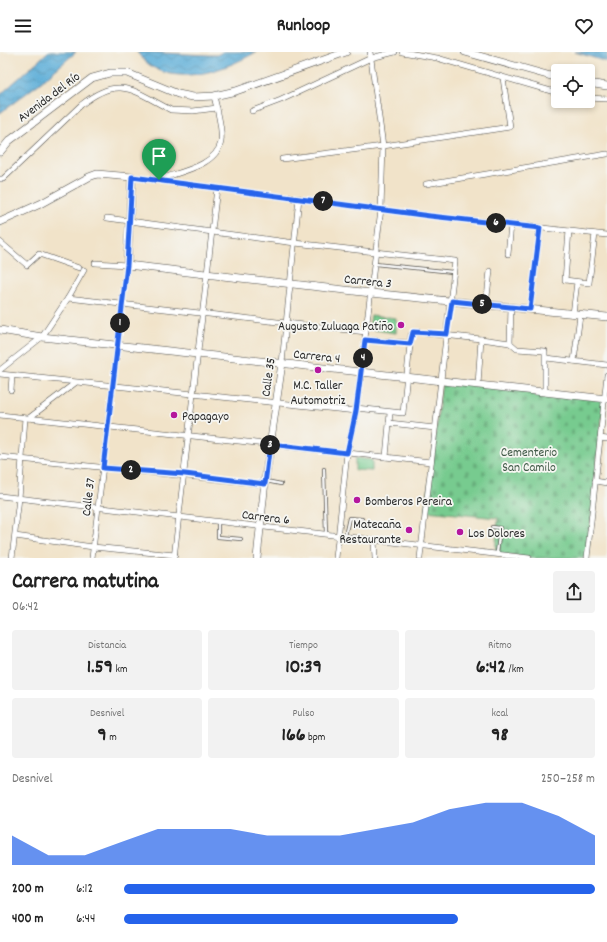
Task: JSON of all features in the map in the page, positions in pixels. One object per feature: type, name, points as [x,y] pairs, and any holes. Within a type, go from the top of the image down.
[{"type":"main road","name":"Avenida del Río","points":[[0,152],[9,141],[92,78],[110,73],[127,73],[178,94],[193,97],[214,96],[236,91],[346,52]]},
{"type":"main road","points":[[465,52],[551,76]]},
{"type":"main road","points":[[595,84],[607,86]]},
{"type":"main road","points":[[0,222],[40,204],[89,176],[97,174],[132,177]]},
{"type":"main road","name":"Calle 37","points":[[127,265],[132,177]]},
{"type":"main road","name":"Carrera 3","points":[[127,265],[371,293],[607,317]]},
{"type":"main road","name":"Carrera 4","points":[[0,330],[42,337],[605,399]]},
{"type":"main road","name":"Calle 35","points":[[257,558],[270,444],[282,363]]},
{"type":"street","points":[[336,558],[337,535],[347,453],[356,410],[381,209],[384,146],[370,52]]},
{"type":"street","points":[[252,111],[281,100],[370,58],[396,52]]},
{"type":"street","points":[[402,52],[437,58],[551,91]]},
{"type":"street","points":[[282,159],[384,146],[510,127],[503,78]]},
{"type":"street","points":[[0,179],[4,178],[93,95],[115,87],[125,87],[171,110],[179,111],[217,108]]},
{"type":"street","points":[[159,180],[212,158],[218,151],[221,134],[214,96]]},
{"type":"street","points":[[595,98],[607,99]]},
{"type":"street","points":[[426,184],[607,154]]},
{"type":"street","points":[[132,177],[512,225],[607,235]]},
{"type":"street","points":[[15,536],[175,557],[216,188]]},
{"type":"street","name":"Calle 35","points":[[282,363],[299,198]]},
{"type":"street","points":[[106,218],[295,244],[455,261],[452,301],[420,558]]},
{"type":"street","points":[[508,254],[512,225]]},
{"type":"street","points":[[530,309],[540,228]]},
{"type":"street","points":[[569,231],[565,280],[577,282],[589,283],[595,234]]},
{"type":"street","points":[[0,242],[27,265],[39,254],[79,268]]},
{"type":"street","points":[[95,263],[127,265]]},
{"type":"street","name":"Calle 37","points":[[92,558],[127,265]]},
{"type":"street","points":[[0,370],[42,337],[68,298],[84,270]]},
{"type":"street","points":[[486,305],[490,271]]},
{"type":"street","points":[[574,361],[577,282]]},
{"type":"street","points":[[68,298],[366,332]]},
{"type":"street","points":[[510,343],[511,307]]},
{"type":"street","points":[[0,374],[193,396],[402,414],[412,333],[447,334],[510,343],[517,349],[545,351],[545,392]]},
{"type":"street","points":[[478,385],[481,339]]},
{"type":"street","points":[[365,340],[410,344]]},
{"type":"street","points":[[546,358],[607,365]]},
{"type":"street","points":[[11,390],[12,376]]},
{"type":"street","points":[[587,558],[607,376]]},
{"type":"street","points":[[12,558],[19,498],[21,458],[27,418],[74,382]]},
{"type":"street","points":[[386,457],[390,413]]},
{"type":"street","points":[[0,415],[431,462]]},
{"type":"street","points":[[389,423],[435,428]]},
{"type":"street","points":[[600,438],[607,439]]},
{"type":"street","points":[[0,456],[103,468],[185,474],[265,483]]},
{"type":"street","points":[[595,482],[607,483]]},
{"type":"street","name":"Carrera 6","points":[[0,496],[98,509],[337,535],[499,556],[529,558]]},
{"type":"street","points":[[374,540],[375,558]]},
{"type":"lane","points":[[374,264],[454,272]]},
{"type":"lane","points":[[324,469],[326,534]]},
{"type":"lane","points":[[265,483],[281,484]]},
{"type":"lane","points":[[345,536],[349,518],[362,520]]},
{"type":"lane","points":[[218,522],[218,537],[241,539]]},
{"type":"lane","points":[[492,527],[500,528],[499,556]]},
{"type":"green space","points":[[371,315],[396,318],[396,333],[369,329]]},
{"type":"green space","name":"Cementerio San Camilo","points":[[442,381],[604,399],[587,558],[529,558],[495,554],[498,518],[426,511]]},
{"type":"green space","points":[[355,458],[372,460],[372,471],[355,470]]},
{"type":"water","points":[[48,52],[76,52],[40,83],[0,113],[0,95]]},
{"type":"water","points":[[137,52],[217,55],[223,52],[256,52],[227,66],[211,71],[178,75],[163,72],[149,64]]},
{"type":"water","points":[[575,52],[607,52],[607,62]]},
{"type":"place","name":"Augusto Zuluaga Patiño","points":[[401,325]]},
{"type":"place","name":"M.C. Taller Automotriz","points":[[318,370]]},
{"type":"place","name":"Papagayo","points":[[174,415]]},
{"type":"place","name":"Bomberos Pereira","points":[[357,500]]},
{"type":"place","name":"Matecaña Restaurante","points":[[409,530]]},
{"type":"place","name":"Los Dolores","points":[[460,532]]},
{"type":"route","points":[[132,177],[159,180],[430,216],[540,228],[530,309],[452,301],[447,334],[413,332],[411,335],[410,344],[365,340],[356,411],[347,453],[270,444],[265,484],[185,474],[103,468],[127,265],[132,177]]}]
